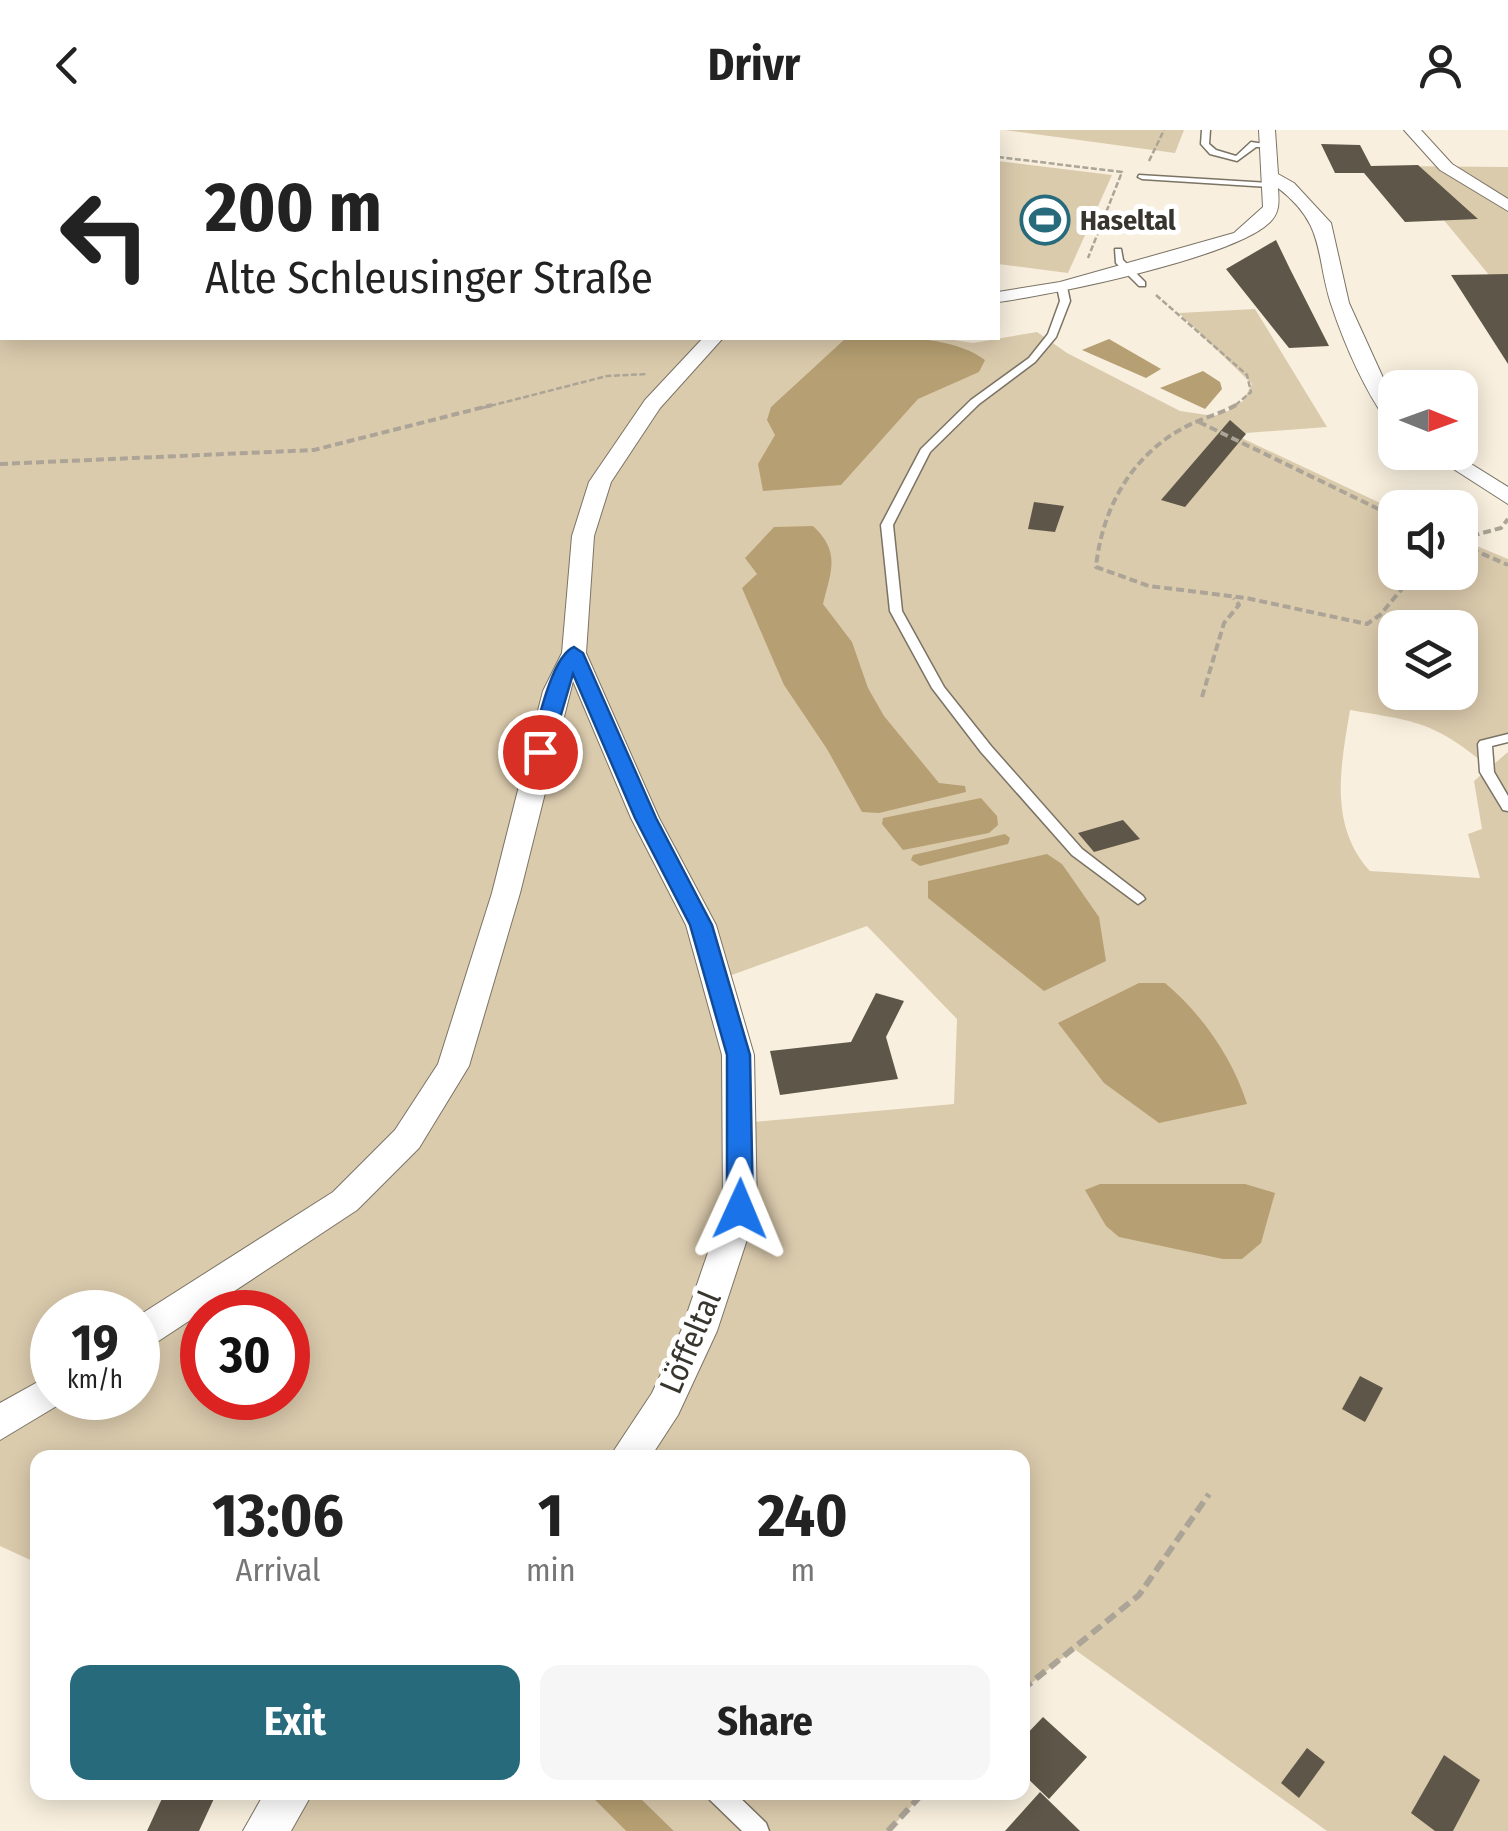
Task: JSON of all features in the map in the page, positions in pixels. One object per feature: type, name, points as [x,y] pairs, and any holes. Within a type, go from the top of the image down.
[{"type":"street","points":[[1412,130],[1446,167],[1508,206]]},
{"type":"street","points":[[1000,297],[1062,287],[1122,260],[1240,237],[1265,218],[1271,206],[1267,138]]},
{"type":"street","points":[[1269,181],[1288,186],[1322,223],[1340,304],[1378,394]]},
{"type":"street","points":[[160,1321],[345,1201],[407,1138],[453,1066],[506,894],[556,691],[574,653],[583,536],[600,482],[652,404],[711,340]]},
{"type":"street","points":[[1465,470],[1508,497]]},
{"type":"street","name":"Löffeltal","points":[[574,653],[646,818],[701,925],[738,1055],[740,1209],[699,1331],[665,1404],[633,1450]]},
{"type":"street","points":[[0,1423],[30,1404]]},
{"type":"street","points":[[265,1831],[286,1800]]},
{"type":"lane","points":[[1206,130],[1204,144],[1225,157],[1237,159],[1267,138]]},
{"type":"lane","points":[[1142,177],[1269,181]]},
{"type":"lane","points":[[1122,260],[1142,284]]},
{"type":"lane","points":[[1062,287],[1065,302],[1053,335],[1032,360],[976,402],[925,452],[888,525],[896,610],[938,688],[986,749],[1077,852],[1138,898]]},
{"type":"lane","points":[[1508,738],[1485,744],[1488,772],[1508,807]]},
{"type":"lane","points":[[726,1800],[758,1831]]},
{"type":"path","points":[[1142,177],[1164,130]]},
{"type":"path","points":[[1000,157],[1122,172],[1083,271]]},
{"type":"path","points":[[1142,284],[1247,375],[1252,384],[1244,401],[1169,436],[1118,488],[1101,530],[1096,567],[1110,577],[1132,582],[1232,596],[1367,624],[1401,590]]},
{"type":"path","points":[[0,464],[314,450],[607,376],[682,372]]},
{"type":"path","points":[[1199,422],[1378,509]]},
{"type":"path","points":[[1478,536],[1500,528],[1508,519]]},
{"type":"path","points":[[1478,551],[1508,565]]},
{"type":"path","points":[[1202,697],[1224,623],[1239,605],[1232,596]]},
{"type":"path","points":[[1030,1684],[1139,1595],[1209,1494]]},
{"type":"path","points":[[888,1831],[917,1800]]},
{"type":"shaded area","points":[[1005,130],[1184,130],[1175,153]]},
{"type":"shaded area","name":"Haseltal","points":[[1000,161],[1112,175],[1068,273],[1000,264]]},
{"type":"shaded area","points":[[1393,166],[1508,167],[1508,298],[1429,202]]},
{"type":"shaded area","points":[[1255,309],[1327,427],[1233,434],[1378,502],[1378,590],[1478,590],[1478,546],[1508,559],[1508,738],[1485,744],[1485,764],[1451,739],[1422,725],[1350,710],[1341,794],[1348,834],[1370,871],[1480,878],[1468,834],[1482,829],[1474,781],[1508,752],[1508,1831],[1327,1831],[1074,1649],[1030,1684],[1030,1450],[30,1450],[30,1560],[0,1546],[0,340],[973,343],[1037,332],[1067,353],[1180,411],[1214,416],[1243,401],[1252,384],[1179,313]],"holes":[[[867,926],[957,1019],[954,1104],[742,1123],[718,980]]]},
{"type":"shaded area","points":[[1109,339],[1161,369],[1146,378],[1082,350]]},
{"type":"shaded area","points":[[844,340],[936,341],[985,360],[979,372],[918,399],[841,485],[763,491],[758,464],[775,435],[767,420],[771,407]]},
{"type":"shaded area","points":[[1203,371],[1220,382],[1222,389],[1205,409],[1160,388]]},
{"type":"shaded area","points":[[813,526],[831,553],[823,604],[852,642],[868,688],[884,716],[939,783],[965,786],[966,792],[879,813],[862,812],[827,749],[784,685],[742,588],[757,574],[745,558],[774,527]]},
{"type":"shaded area","points":[[981,798],[997,816],[998,825],[989,833],[903,850],[882,824],[883,818]]},
{"type":"shaded area","points":[[1005,834],[1010,838],[1008,844],[920,866],[911,860],[913,855]]},
{"type":"shaded area","points":[[1047,854],[1062,864],[1099,917],[1106,961],[1044,991],[928,898],[928,881]]},
{"type":"shaded area","points":[[1139,983],[1165,983],[1191,1009],[1225,1054],[1247,1104],[1159,1123],[1104,1083],[1058,1023]]},
{"type":"shaded area","points":[[1100,1184],[1245,1184],[1275,1193],[1261,1243],[1242,1259],[1223,1259],[1119,1237],[1106,1226],[1085,1190]]},
{"type":"shaded area","points":[[286,1800],[595,1800],[626,1831],[265,1831]]},
{"type":"shaded area","points":[[595,1800],[642,1800],[674,1831],[626,1831]]},
{"type":"shaded area","points":[[642,1800],[917,1800],[888,1831],[674,1831]]},
{"type":"building","points":[[1321,144],[1360,145],[1371,166],[1418,165],[1478,219],[1405,222],[1364,173],[1335,173]]},
{"type":"building","points":[[1276,240],[1329,346],[1289,348],[1226,269]]},
{"type":"building","points":[[1508,274],[1508,364],[1451,275]]},
{"type":"building","points":[[1230,420],[1246,434],[1185,507],[1161,500]]},
{"type":"building","points":[[1034,502],[1064,506],[1055,532],[1028,529]]},
{"type":"building","points":[[1123,820],[1140,839],[1094,852],[1078,833]]},
{"type":"building","points":[[876,993],[904,1001],[886,1037],[898,1079],[780,1095],[770,1051],[851,1042]]},
{"type":"building","points":[[1360,1376],[1383,1388],[1365,1422],[1342,1409]]},
{"type":"building","points":[[1043,1717],[1087,1757],[1049,1799],[1030,1781],[1030,1731]]},
{"type":"building","points":[[1307,1748],[1325,1762],[1299,1798],[1281,1783]]},
{"type":"building","points":[[1444,1755],[1480,1780],[1453,1831],[1435,1831],[1411,1813]]},
{"type":"building","points":[[1040,1792],[1080,1831],[1005,1831]]},
{"type":"building","points":[[161,1800],[213,1800],[199,1831],[147,1831]]},
{"type":"place","name":"Haseltal","points":[[1045,220]]},
{"type":"route","points":[[540,752],[556,691],[574,653],[646,818],[701,925],[738,1055],[742,1123],[740,1209]]}]
